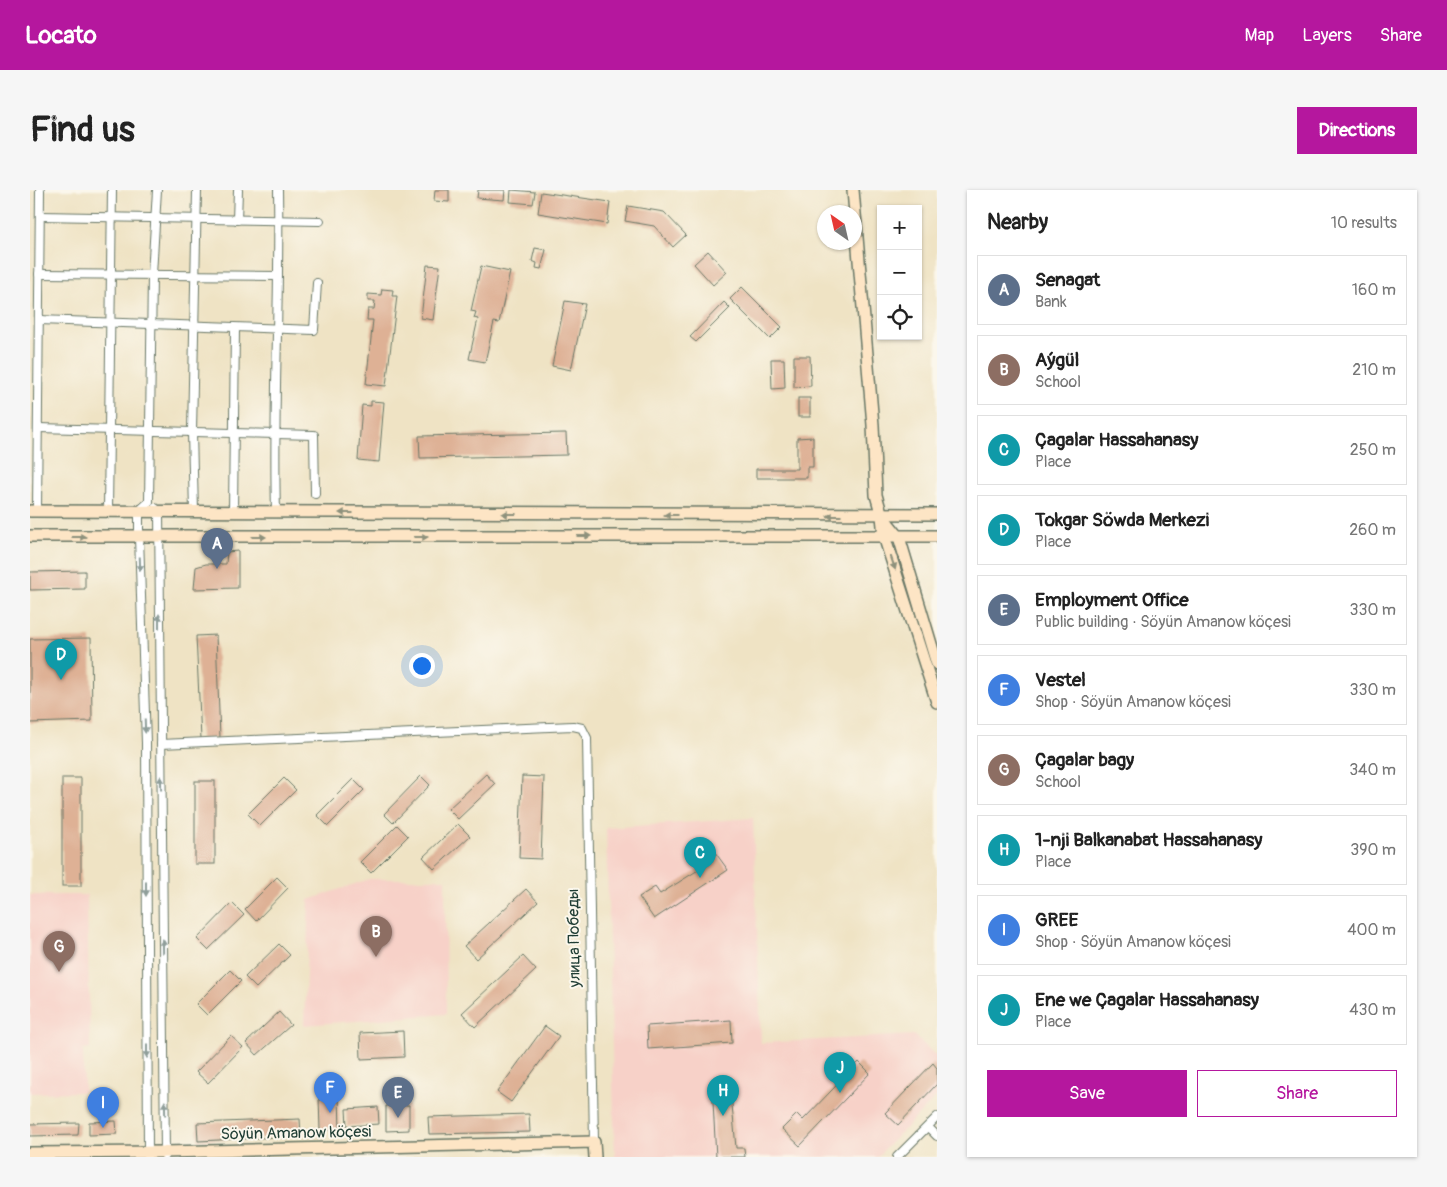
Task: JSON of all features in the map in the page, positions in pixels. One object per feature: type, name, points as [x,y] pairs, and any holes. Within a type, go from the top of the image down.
[{"type":"main road","points":[[853,190],[873,425],[876,495],[882,516],[884,536],[937,702]]},
{"type":"main road","points":[[33,511],[882,516],[937,514]]},
{"type":"main road","points":[[882,516],[899,536],[937,664]]},
{"type":"main road","points":[[30,536],[937,536]]},
{"type":"main road","name":"Söyün Amanow köçesi","points":[[30,1153],[165,1155],[594,1142]]},
{"type":"main road","name":"улица Победы","points":[[594,1142],[595,1157]]},
{"type":"street","points":[[33,511],[38,428],[40,190]]},
{"type":"street","points":[[108,511],[112,190]]},
{"type":"street","points":[[157,190],[157,218],[152,275],[149,502],[158,512],[159,537],[165,1155]]},
{"type":"street","points":[[194,512],[192,432],[197,190]]},
{"type":"street","points":[[238,190],[238,220]]},
{"type":"street","points":[[276,512],[274,434],[278,329],[278,190]]},
{"type":"street","points":[[40,216],[320,221]]},
{"type":"street","points":[[39,274],[278,276]]},
{"type":"street","points":[[39,320],[314,330],[317,283]]},
{"type":"street","points":[[233,512],[235,328]]},
{"type":"street","points":[[38,428],[314,434],[315,494]]},
{"type":"street","points":[[148,1155],[146,743],[139,511],[149,502]]},
{"type":"street","name":"улица Победы","points":[[161,744],[573,726],[582,728],[587,738],[594,1142]]},
{"type":"street","points":[[897,1157],[937,1117]]},
{"type":"street","points":[[928,1127],[937,1136]]},
{"type":"shaded area","points":[[753,818],[761,1043],[914,1035],[937,1057],[937,1096],[877,1157],[615,1157],[606,828]]},
{"type":"shaded area","points":[[369,879],[445,879],[446,1014],[304,1025],[309,900]]},
{"type":"shaded area","points":[[30,895],[87,895],[90,1049],[83,1050],[84,1092],[30,1093]]},
{"type":"building","points":[[435,190],[449,190],[449,202],[434,201]]},
{"type":"building","points":[[478,190],[505,190],[504,200],[477,198]]},
{"type":"building","points":[[511,190],[535,192],[533,204],[510,202]]},
{"type":"building","points":[[541,192],[610,202],[607,224],[538,213]]},
{"type":"building","points":[[628,206],[664,212],[686,235],[673,247],[654,226],[625,221]]},
{"type":"building","points":[[535,248],[546,250],[541,269],[536,268],[537,263],[532,261]]},
{"type":"building","points":[[708,251],[727,272],[713,285],[694,264]]},
{"type":"building","points":[[427,265],[440,266],[433,320],[421,318]]},
{"type":"building","points":[[481,266],[510,272],[499,323],[494,322],[485,362],[469,359],[478,319],[474,318],[476,312],[471,311]]},
{"type":"building","points":[[742,287],[782,327],[770,339],[730,299]]},
{"type":"building","points":[[382,289],[393,290],[392,296],[397,296],[386,386],[366,384],[373,320],[367,320],[368,309],[374,309],[375,301],[368,301],[368,294],[381,295]]},
{"type":"building","points":[[565,301],[585,304],[571,370],[552,366]]},
{"type":"building","points":[[724,302],[730,308],[696,342],[690,337]]},
{"type":"building","points":[[794,356],[810,356],[811,386],[794,387]]},
{"type":"building","points":[[771,359],[784,359],[785,388],[772,389]]},
{"type":"building","points":[[798,398],[810,398],[810,417],[798,417]]},
{"type":"building","points":[[371,401],[384,402],[379,462],[358,460],[362,405],[371,406]]},
{"type":"building","points":[[566,433],[567,455],[420,458],[419,436]]},
{"type":"building","points":[[813,437],[813,467],[807,467],[807,478],[756,478],[756,469],[797,469],[797,438]]},
{"type":"building","points":[[238,551],[238,588],[194,589],[196,567],[206,564],[226,564],[227,552]]},
{"type":"building","points":[[85,571],[85,589],[30,590],[30,572]]},
{"type":"building","points":[[216,635],[220,738],[201,739],[196,636]]},
{"type":"building","points":[[91,638],[92,721],[30,723],[30,639]]},
{"type":"building","points":[[486,774],[495,784],[458,819],[448,809]]},
{"type":"building","points":[[421,776],[430,785],[393,823],[384,814]]},
{"type":"building","points":[[522,776],[544,777],[541,859],[519,858]]},
{"type":"building","points":[[62,778],[81,778],[81,886],[62,886]]},
{"type":"building","points":[[284,778],[296,790],[260,826],[248,814]]},
{"type":"building","points":[[353,779],[364,790],[328,826],[317,815]]},
{"type":"building","points":[[195,781],[215,781],[215,864],[195,864]]},
{"type":"building","points":[[458,824],[470,836],[434,869],[423,857]]},
{"type":"building","points":[[397,825],[408,836],[371,873],[360,862]]},
{"type":"building","points":[[712,848],[728,870],[654,919],[639,897],[655,887],[660,894],[703,867],[697,858]]},
{"type":"building","points":[[277,877],[288,888],[256,921],[245,909]]},
{"type":"building","points":[[526,889],[538,902],[476,959],[464,946]]},
{"type":"building","points":[[232,903],[244,915],[208,950],[197,939]]},
{"type":"building","points":[[279,944],[290,955],[256,988],[245,977]]},
{"type":"building","points":[[523,956],[536,970],[475,1027],[462,1013]]},
{"type":"building","points":[[230,970],[241,981],[207,1015],[196,1004]]},
{"type":"building","points":[[279,1012],[291,1025],[257,1055],[246,1043]]},
{"type":"building","points":[[731,1020],[732,1043],[648,1049],[647,1026]]},
{"type":"building","points":[[545,1026],[559,1036],[511,1102],[497,1092]]},
{"type":"building","points":[[403,1031],[404,1057],[361,1059],[360,1033]]},
{"type":"building","points":[[231,1036],[243,1047],[208,1083],[196,1072]]},
{"type":"building","points":[[859,1062],[870,1073],[800,1146],[782,1129],[797,1114],[803,1120]]},
{"type":"building","points":[[933,1063],[937,1068],[937,1084],[898,1125],[885,1113]]},
{"type":"building","points":[[730,1083],[736,1148],[744,1148],[745,1157],[716,1157],[712,1084]]},
{"type":"building","points":[[339,1096],[340,1130],[320,1130],[319,1097]]},
{"type":"building","points":[[409,1105],[409,1130],[386,1131],[386,1106]]},
{"type":"building","points":[[378,1107],[379,1124],[347,1126],[346,1109]]},
{"type":"building","points":[[529,1114],[530,1132],[429,1134],[428,1117]]},
{"type":"building","points":[[300,1119],[301,1136],[198,1141],[197,1123]]},
{"type":"building","points":[[116,1121],[117,1134],[89,1135],[89,1122]]},
{"type":"building","points":[[79,1123],[78,1135],[30,1136],[30,1124]]},
{"type":"place","name":"Senagat","points":[[217,569]]},
{"type":"place","name":"Tokgar Söwda Merkezi","points":[[61,680]]},
{"type":"place","name":"Çagalar Hassahanasy","points":[[700,878]]},
{"type":"place","name":"Aýgül","points":[[376,957]]},
{"type":"place","name":"Çagalar bagy","points":[[59,972]]},
{"type":"place","name":"Ene we Çagalar Hassahanasy","points":[[840,1093]]},
{"type":"place","name":"Vestel","points":[[330,1113]]},
{"type":"place","name":"1-nji Balkanabat Hassahanasy","points":[[723,1116]]},
{"type":"place","name":"Employment Office","points":[[398,1118]]},
{"type":"place","name":"GREE","points":[[103,1128]]}]
